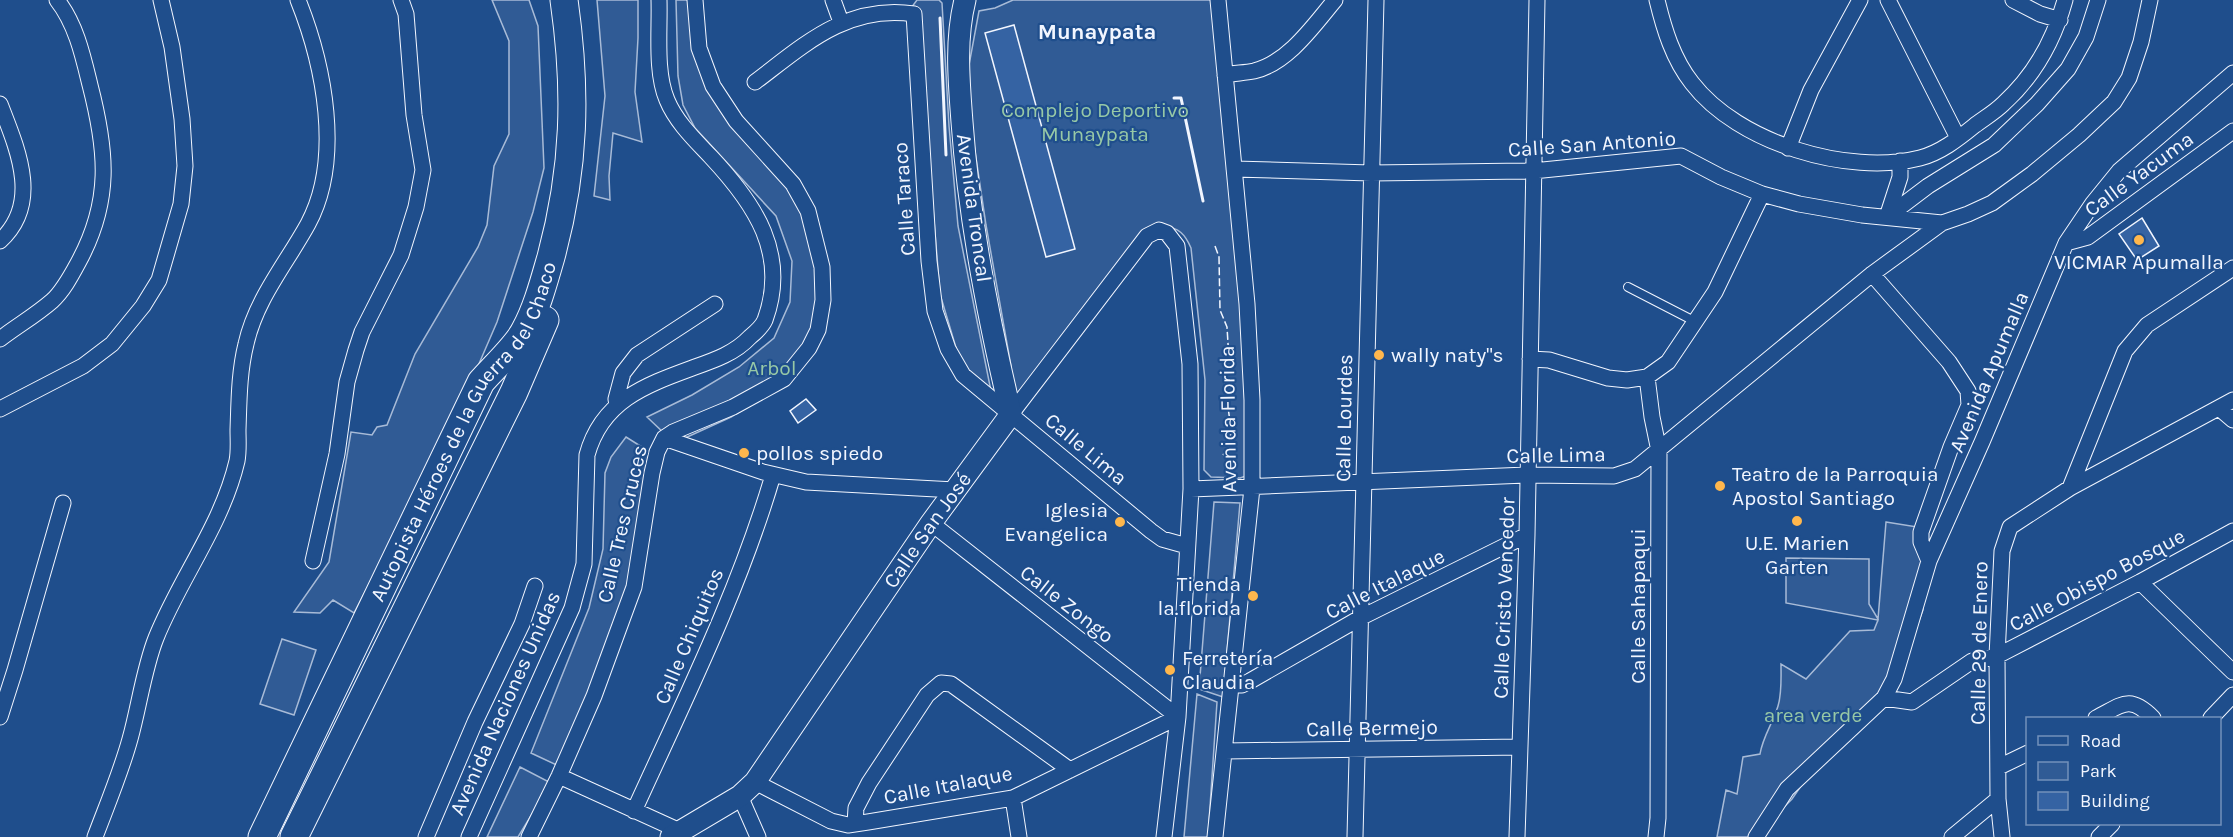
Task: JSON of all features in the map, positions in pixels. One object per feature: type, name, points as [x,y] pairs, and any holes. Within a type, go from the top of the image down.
[{"type":"highway","name":"Autopista Héroes de la Guerra del Chaco","points":[[262,837],[481,382],[525,332],[545,277],[561,220],[571,154],[573,88],[571,47],[564,0]]},
{"type":"highway","name":"Autopista Héroes de la Guerra del Chaco","points":[[294,837],[514,392],[539,337],[560,280],[576,220],[586,158],[590,100],[587,45],[580,0]]},
{"type":"street","points":[[0,339],[53,300],[70,277],[95,225],[101,200],[104,165],[101,128],[81,50],[64,10],[57,0]]},
{"type":"street","points":[[0,409],[83,366],[112,344],[138,312],[159,280],[181,204],[185,166],[182,118],[172,47],[161,0]]},
{"type":"street","points":[[95,837],[129,741],[154,642],[170,604],[215,523],[237,460],[240,380],[246,343],[262,298],[308,224],[320,198],[327,141],[323,92],[311,32],[298,0]]},
{"type":"street","points":[[313,561],[337,454],[347,382],[356,350],[362,332],[400,255],[416,207],[423,170],[414,115],[405,15],[401,0]]},
{"type":"street","name":"Avenida Naciones Unidas","points":[[469,837],[572,608],[584,564],[587,455],[601,422],[617,405],[648,386],[710,362],[741,347],[764,324],[771,303],[772,262],[765,234],[750,203],[686,130],[667,101],[660,68],[659,0]]},
{"type":"street","name":"Calle Tres Cruces","points":[[529,837],[594,696],[634,587],[652,473],[657,452],[664,438],[784,379],[809,348],[818,330],[823,300],[822,267],[808,211],[793,184],[736,121],[713,86],[699,48],[695,0]]},
{"type":"street","points":[[755,82],[815,37],[842,21],[833,0]]},
{"type":"street","name":"Avenida Troncal","points":[[965,0],[961,14],[959,47],[967,185],[993,340],[1011,414]]},
{"type":"street","name":"Avenida Florida","points":[[1215,837],[1252,488],[1252,400],[1247,304],[1218,0]]},
{"type":"street","points":[[1225,75],[1255,71],[1281,58],[1335,0]]},
{"type":"street","name":"Calle Lourdes","points":[[1355,837],[1376,0]]},
{"type":"street","name":"Calle Cristo Vencedor","points":[[1517,837],[1527,535],[1537,0]]},
{"type":"street","points":[[1657,0],[1664,30],[1692,84],[1731,118],[1788,148],[1847,162],[1874,163],[1929,155],[1958,138],[2003,104],[2030,75],[2049,47],[2065,0]]},
{"type":"street","points":[[1788,148],[1811,90],[1860,0]]},
{"type":"street","points":[[1888,0],[1958,138]]},
{"type":"street","points":[[2013,0],[2022,6],[2060,20]]},
{"type":"street","points":[[1887,217],[1928,186],[1994,145],[2037,104],[2068,69],[2086,37],[2098,0]]},
{"type":"street","points":[[1942,223],[1992,203],[2032,174],[2114,102],[2128,78],[2141,42],[2150,0]]},
{"type":"street","name":"Calle Taraco","points":[[842,21],[889,11],[914,14],[928,261],[935,311],[948,349],[963,375]]},
{"type":"street","name":"Avenida Apumalla","points":[[1756,837],[1787,789],[1884,698],[1894,680],[1929,561],[2066,243],[2119,171],[2233,73]]},
{"type":"street","points":[[0,104],[20,161],[23,192],[19,217],[12,230],[0,241]]},
{"type":"street","name":"Calle Yacuma","points":[[2066,243],[2088,237],[2233,131]]},
{"type":"street","name":"Calle San Antonio","points":[[1234,169],[1371,173],[1533,171],[1681,156],[1721,177],[1762,194],[1799,204],[1862,215],[1942,223]]},
{"type":"street","points":[[1887,217],[1900,177],[1900,161]]},
{"type":"street","points":[[1530,359],[1550,360],[1608,378],[1627,380],[1647,377],[1668,362],[1715,292],[1762,194]]},
{"type":"street","name":"Calle Lima","points":[[1191,489],[1528,476],[1614,476],[1635,469],[1872,274],[1942,223]]},
{"type":"street","name":"Calle San José","points":[[676,834],[747,789],[931,523],[1147,236],[1159,230],[1167,233],[1177,246]]},
{"type":"street","name":"Avenida Florida","points":[[1164,837],[1178,717],[1191,489],[1190,364],[1177,246]]},
{"type":"street","points":[[2070,488],[2125,351],[2147,325],[2233,268]]},
{"type":"street","points":[[1872,274],[1949,362],[1968,391],[1969,405],[1951,447],[1921,532],[1921,542],[1929,561]]},
{"type":"street","points":[[617,405],[616,399],[622,374],[638,355],[715,304]]},
{"type":"street","name":"Calle Lima","points":[[963,375],[1151,531],[1162,539],[1186,546]]},
{"type":"street","name":"Calle Sahapaqui","points":[[1647,377],[1659,451],[1659,818],[1656,837]]},
{"type":"street","name":"Calle 29 de Enero","points":[[2002,837],[1998,799],[1997,656],[2002,550],[2010,526],[2070,488],[2233,400]]},
{"type":"street","points":[[2219,408],[2233,420]]},
{"type":"street","points":[[664,438],[773,475],[806,482],[955,490]]},
{"type":"street","name":"Calle Chiquitos","points":[[634,811],[748,554],[773,475]]},
{"type":"street","points":[[0,717],[63,503]]},
{"type":"street","name":"Calle Zongo","points":[[931,523],[1178,717]]},
{"type":"street","name":"Calle Obispo Bosque","points":[[1884,698],[1912,702],[1972,661],[1997,656],[2233,531]]},
{"type":"street","name":"Calle Italaque","points":[[1230,685],[1242,685],[1250,681],[1360,618],[1527,535]]},
{"type":"street","points":[[2140,582],[2233,672]]},
{"type":"street","points":[[426,837],[475,722],[522,624],[535,586]]},
{"type":"street","points":[[855,824],[856,808],[869,783],[927,695],[941,683],[951,684],[1070,770]]},
{"type":"street","points":[[2212,717],[2233,696]]},
{"type":"street","points":[[2098,717],[2123,705],[2133,703],[2152,717]]},
{"type":"street","name":"Calle Italaque","points":[[747,789],[831,821],[848,825],[1013,798],[1178,717]]},
{"type":"street","name":"Calle Bermejo","points":[[1225,751],[1520,747]]},
{"type":"street","points":[[1999,767],[2026,754]]},
{"type":"street","points":[[559,776],[634,811],[676,834]]},
{"type":"street","points":[[747,789],[758,837]]},
{"type":"street","points":[[1013,798],[1019,837]]},
{"type":"street","points":[[1952,837],[1998,799]]},
{"type":"street","points":[[2099,837],[2111,825]]},
{"type":"lane","points":[[1628,287],[1696,322]]},
{"type":"green space","points":[[492,0],[529,0],[538,26],[544,168],[533,212],[497,322],[456,417],[354,613],[333,600],[320,613],[294,612],[329,562],[351,432],[372,435],[377,427],[387,425],[415,354],[478,247],[487,225],[494,166],[509,134],[509,41]]},
{"type":"green space","points":[[597,0],[638,0],[635,92],[642,142],[613,133],[609,176],[610,200],[594,196],[605,96]]},
{"type":"green space","name":"Arbol","points":[[676,0],[699,0],[706,67],[810,210],[827,314],[786,384],[731,417],[683,439],[665,434],[647,417],[692,395],[739,367],[774,338],[790,302],[792,261],[776,216],[695,128],[683,105],[678,76]]},
{"type":"green space","name":"Complejo Deportivo Munaypata","points":[[917,0],[939,0],[942,3],[949,126],[958,226],[991,391],[962,368],[940,294],[918,23],[911,8]]},
{"type":"green space","name":"Complejo Deportivo Munaypata","points":[[1013,0],[1216,0],[1244,355],[1246,476],[1240,478],[1211,477],[1204,470],[1205,380],[1191,248],[1184,235],[1174,228],[1164,226],[1010,404],[1011,366],[971,124],[969,65],[979,11],[995,8]]},
{"type":"green space","points":[[626,437],[658,457],[628,590],[563,768],[531,753],[589,608],[603,549],[605,473],[611,457]]},
{"type":"green space","points":[[1214,502],[1240,503],[1223,697],[1199,689]]},
{"type":"green space","name":"area verde","points":[[1886,522],[1930,529],[1921,554],[1923,610],[1896,684],[1810,773],[1792,799],[1754,837],[1717,837],[1726,790],[1737,794],[1743,757],[1760,754],[1763,741],[1776,712],[1780,696],[1781,664],[1806,679],[1850,631],[1874,630],[1878,620],[1786,603],[1786,558],[1869,559],[1869,604],[1878,619]]},
{"type":"green space","points":[[282,639],[316,650],[294,715],[260,704]]},
{"type":"green space","points":[[1197,694],[1217,702],[1208,837],[1184,837]]},
{"type":"green space","points":[[520,767],[551,783],[518,837],[487,837]]},
{"type":"building","points":[[1014,25],[1075,249],[1046,257],[985,33]]},
{"type":"building","name":"VICMAR Apumalla","points":[[2142,218],[2159,246],[2137,260],[2119,234]]},
{"type":"building","points":[[806,399],[816,410],[798,423],[790,411]]},
{"type":"fence","points":[[1215,246],[1219,257],[1220,310],[1227,327],[1229,360],[1225,385],[1231,429],[1230,444],[1223,455]]},
{"type":"wall","points":[[940,18],[946,155]]},
{"type":"wall","points":[[1174,98],[1181,98],[1203,201]]},
{"type":"place","name":"VICMAR Apumalla","points":[[2139,240]]},
{"type":"place","name":"wally naty\"s","points":[[1379,355]]},
{"type":"place","name":"pollos spiedo","points":[[744,453]]},
{"type":"place","name":"Teatro de la Parroquia Apostol Santiago","points":[[1720,486]]},
{"type":"place","name":"U.E. Marien Garten","points":[[1797,521]]},
{"type":"place","name":"Iglesia Evangelica","points":[[1120,522]]},
{"type":"place","name":"Tienda la.florida","points":[[1253,596]]},
{"type":"place","name":"Ferretería Claudia","points":[[1170,670]]},
{"type":"district","name":"Munaypata","points":[[1097,31]]}]
